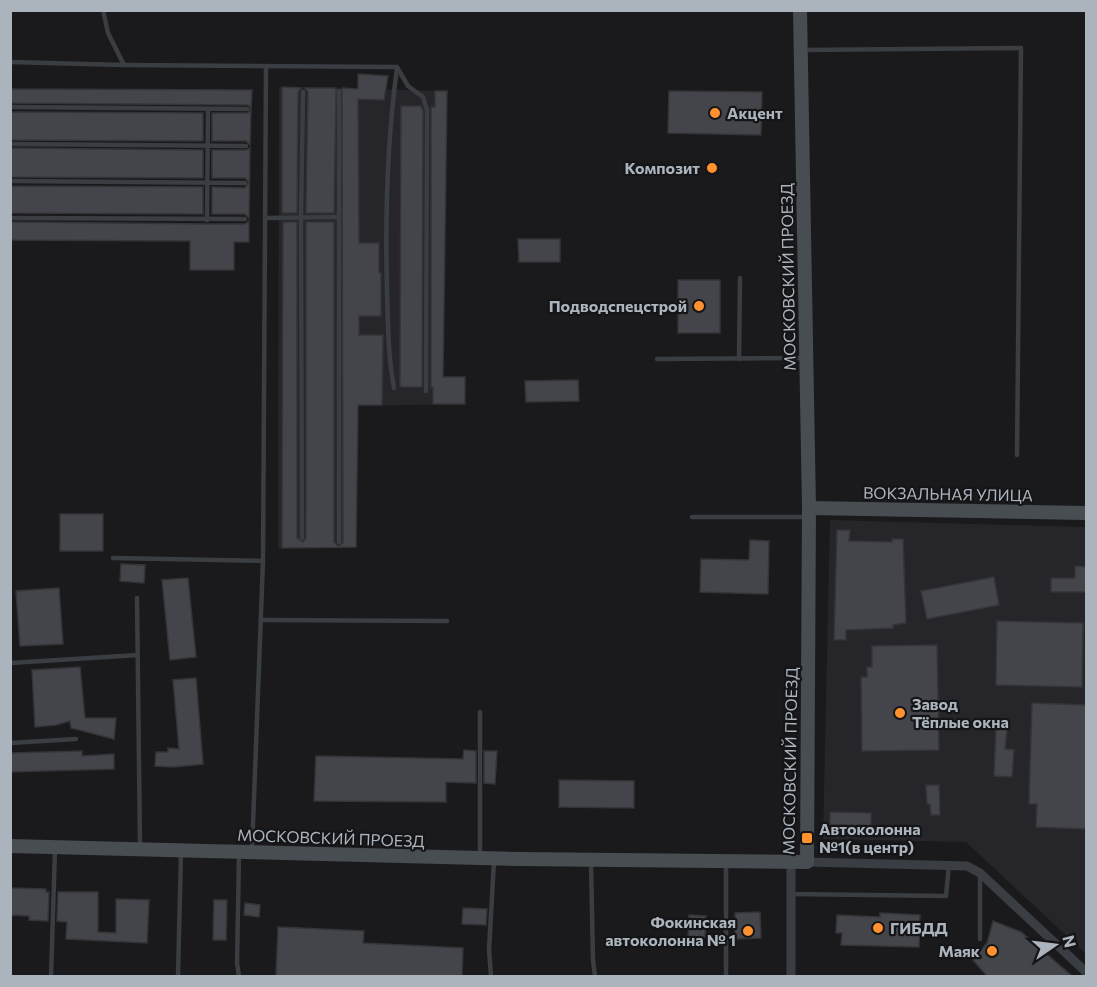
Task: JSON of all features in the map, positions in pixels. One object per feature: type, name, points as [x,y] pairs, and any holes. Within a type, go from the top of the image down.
[{"type":"street","name":"МОСКОВСКИЙ ПРОЕЗД","points":[[10,846],[487,859],[807,862],[808,512],[800,10]]},
{"type":"street","name":"ВОКЗАЛЬНАЯ УЛИЦА","points":[[808,512],[1086,513]]},
{"type":"street","points":[[791,861],[792,976]]},
{"type":"street","points":[[807,862],[967,866],[980,873],[1086,972]]},
{"type":"lane","points":[[104,10],[108,33],[124,65]]},
{"type":"lane","points":[[801,50],[1021,48],[1017,454]]},
{"type":"lane","points":[[10,62],[397,67]]},
{"type":"lane","points":[[239,976],[237,963],[246,852],[263,561],[267,218],[266,66]]},
{"type":"lane","points":[[394,388],[390,365],[386,237],[390,116],[397,67]]},
{"type":"lane","points":[[397,67],[408,86],[423,97],[427,110],[426,391]]},
{"type":"lane","points":[[339,91],[339,542]]},
{"type":"lane","points":[[303,92],[301,217],[303,538]]},
{"type":"lane","points":[[10,107],[247,109]]},
{"type":"lane","points":[[207,220],[208,109]]},
{"type":"lane","points":[[10,144],[246,146]]},
{"type":"lane","points":[[10,181],[245,183]]},
{"type":"lane","points":[[267,218],[338,217]]},
{"type":"lane","points":[[10,218],[245,219]]},
{"type":"lane","points":[[739,359],[740,278]]},
{"type":"lane","points":[[657,359],[805,358]]},
{"type":"lane","points":[[692,517],[808,512]]},
{"type":"lane","points":[[113,558],[263,561]]},
{"type":"lane","points":[[137,598],[140,849]]},
{"type":"lane","points":[[261,620],[447,621]]},
{"type":"lane","points":[[10,663],[138,655]]},
{"type":"lane","points":[[480,712],[491,976]]},
{"type":"lane","points":[[10,743],[76,740]]},
{"type":"lane","points":[[51,976],[55,847]]},
{"type":"lane","points":[[178,976],[181,850]]},
{"type":"lane","points":[[591,860],[595,976]]},
{"type":"lane","points":[[726,861],[726,976]]},
{"type":"lane","points":[[791,894],[946,896],[949,865]]},
{"type":"lane","points":[[980,873],[980,939]]},
{"type":"shaded area","points":[[279,87],[447,91],[443,376],[466,377],[465,404],[358,406],[356,547],[278,548]]},
{"type":"shaded area","points":[[830,520],[1086,527],[1086,954],[966,842],[823,839]]},
{"type":"building","points":[[358,74],[388,76],[384,100],[358,99],[359,243],[379,243],[379,273],[381,273],[381,316],[359,316],[359,335],[383,335],[382,405],[358,405],[356,547],[282,548],[283,222],[297,222],[297,538],[303,542],[306,538],[306,222],[334,222],[334,542],[338,546],[343,543],[342,88],[358,89]]},
{"type":"building","points":[[282,87],[301,88],[298,92],[297,213],[283,213],[282,211]]},
{"type":"building","points":[[305,88],[336,88],[334,213],[306,213],[308,92]]},
{"type":"building","points":[[10,89],[252,90],[250,145],[246,141],[212,141],[212,113],[248,113],[251,108],[248,105],[10,103]]},
{"type":"building","points":[[435,91],[447,91],[443,377],[465,377],[465,404],[433,404],[433,387],[431,387],[431,107],[435,107]]},
{"type":"building","name":"Акцент","points":[[669,91],[762,92],[761,135],[668,133]]},
{"type":"building","points":[[401,106],[421,106],[423,111],[422,387],[400,387]]},
{"type":"building","points":[[10,112],[203,113],[203,141],[10,140]]},
{"type":"building","points":[[10,148],[203,150],[203,178],[10,177]]},
{"type":"building","points":[[250,148],[249,218],[245,214],[212,214],[212,187],[245,188],[249,182],[245,178],[212,178],[212,150]]},
{"type":"building","points":[[10,186],[203,187],[203,214],[10,213]]},
{"type":"building","points":[[249,221],[249,242],[234,242],[234,270],[190,270],[190,241],[10,240],[10,222],[245,224]]},
{"type":"building","points":[[518,239],[560,239],[560,262],[519,262]]},
{"type":"building","name":"Подводспецстрой","points":[[678,280],[720,280],[720,333],[678,333]]},
{"type":"building","points":[[578,380],[579,401],[526,402],[525,381]]},
{"type":"building","points":[[60,514],[103,514],[103,551],[60,551]]},
{"type":"building","points":[[837,530],[850,530],[849,541],[892,542],[892,539],[903,539],[906,623],[893,625],[893,628],[846,630],[846,640],[834,640]]},
{"type":"building","points":[[750,540],[769,541],[768,594],[700,592],[701,559],[749,560]]},
{"type":"building","points":[[121,564],[145,565],[144,583],[120,581]]},
{"type":"building","points":[[1075,566],[1086,567],[1086,592],[1051,592],[1051,578],[1075,578]]},
{"type":"building","points":[[994,577],[999,605],[927,619],[921,591]]},
{"type":"building","points":[[188,578],[196,657],[170,660],[162,580]]},
{"type":"building","points":[[59,588],[63,644],[20,646],[16,591]]},
{"type":"building","points":[[997,621],[1083,623],[1082,687],[996,685]]},
{"type":"building","name":"Завод Тёплые окна","points":[[937,645],[939,750],[862,751],[861,677],[867,677],[867,667],[872,667],[872,646]]},
{"type":"building","points":[[80,667],[85,718],[116,718],[114,739],[71,728],[70,721],[35,727],[32,670]]},
{"type":"building","points":[[196,678],[203,764],[155,766],[156,752],[168,752],[168,748],[179,749],[173,680]]},
{"type":"building","points":[[1032,703],[1086,705],[1086,829],[1036,827],[1037,804],[1029,804]]},
{"type":"building","points":[[996,728],[1007,729],[1005,749],[1014,750],[1012,777],[994,776]]},
{"type":"building","points":[[464,750],[476,751],[476,783],[446,782],[446,802],[314,801],[316,756],[463,759]]},
{"type":"building","points":[[82,751],[82,756],[114,754],[114,769],[10,772],[10,753]]},
{"type":"building","points":[[484,751],[497,751],[495,784],[484,783]]},
{"type":"building","points":[[559,780],[634,781],[634,808],[559,807]]},
{"type":"building","points":[[926,785],[939,785],[940,815],[931,815],[930,804],[927,804]]},
{"type":"building","points":[[830,812],[871,813],[871,826],[830,825]]},
{"type":"building","points":[[11,888],[46,889],[46,892],[49,892],[48,921],[29,920],[29,916],[10,915]]},
{"type":"building","points":[[58,892],[98,892],[98,932],[116,933],[116,899],[149,900],[147,943],[66,939],[67,922],[57,921]]},
{"type":"building","points":[[214,900],[227,900],[226,940],[213,940]]},
{"type":"building","points":[[245,903],[260,905],[259,917],[244,915]]},
{"type":"building","points":[[463,908],[487,909],[486,925],[462,924]]},
{"type":"building","name":"Фокинская автоколонна № 1","points":[[760,912],[761,938],[735,939],[735,913]]},
{"type":"building","name":"ГИБДД","points":[[880,913],[920,915],[919,947],[841,945],[842,933],[836,933],[837,915],[880,917]]},
{"type":"building","points":[[689,915],[706,916],[705,937],[688,937]]},
{"type":"building","points":[[993,921],[1021,932],[1072,976],[987,976],[973,960],[987,943]]},
{"type":"building","points":[[278,927],[364,931],[363,943],[463,948],[462,976],[276,976]]},
{"type":"place","name":"Акцент","points":[[715,113]]},
{"type":"place","name":"Композит","points":[[712,168]]},
{"type":"place","name":"Подводспецстрой","points":[[699,306]]},
{"type":"place","name":"Завод Тёплые окна","points":[[900,713]]},
{"type":"place","name":"Автоколонна №1(в центр)","points":[[807,838]]},
{"type":"place","name":"ГИБДД","points":[[878,928]]},
{"type":"place","name":"Фокинская автоколонна № 1","points":[[748,931]]},
{"type":"place","name":"Маяк","points":[[992,951]]}]
